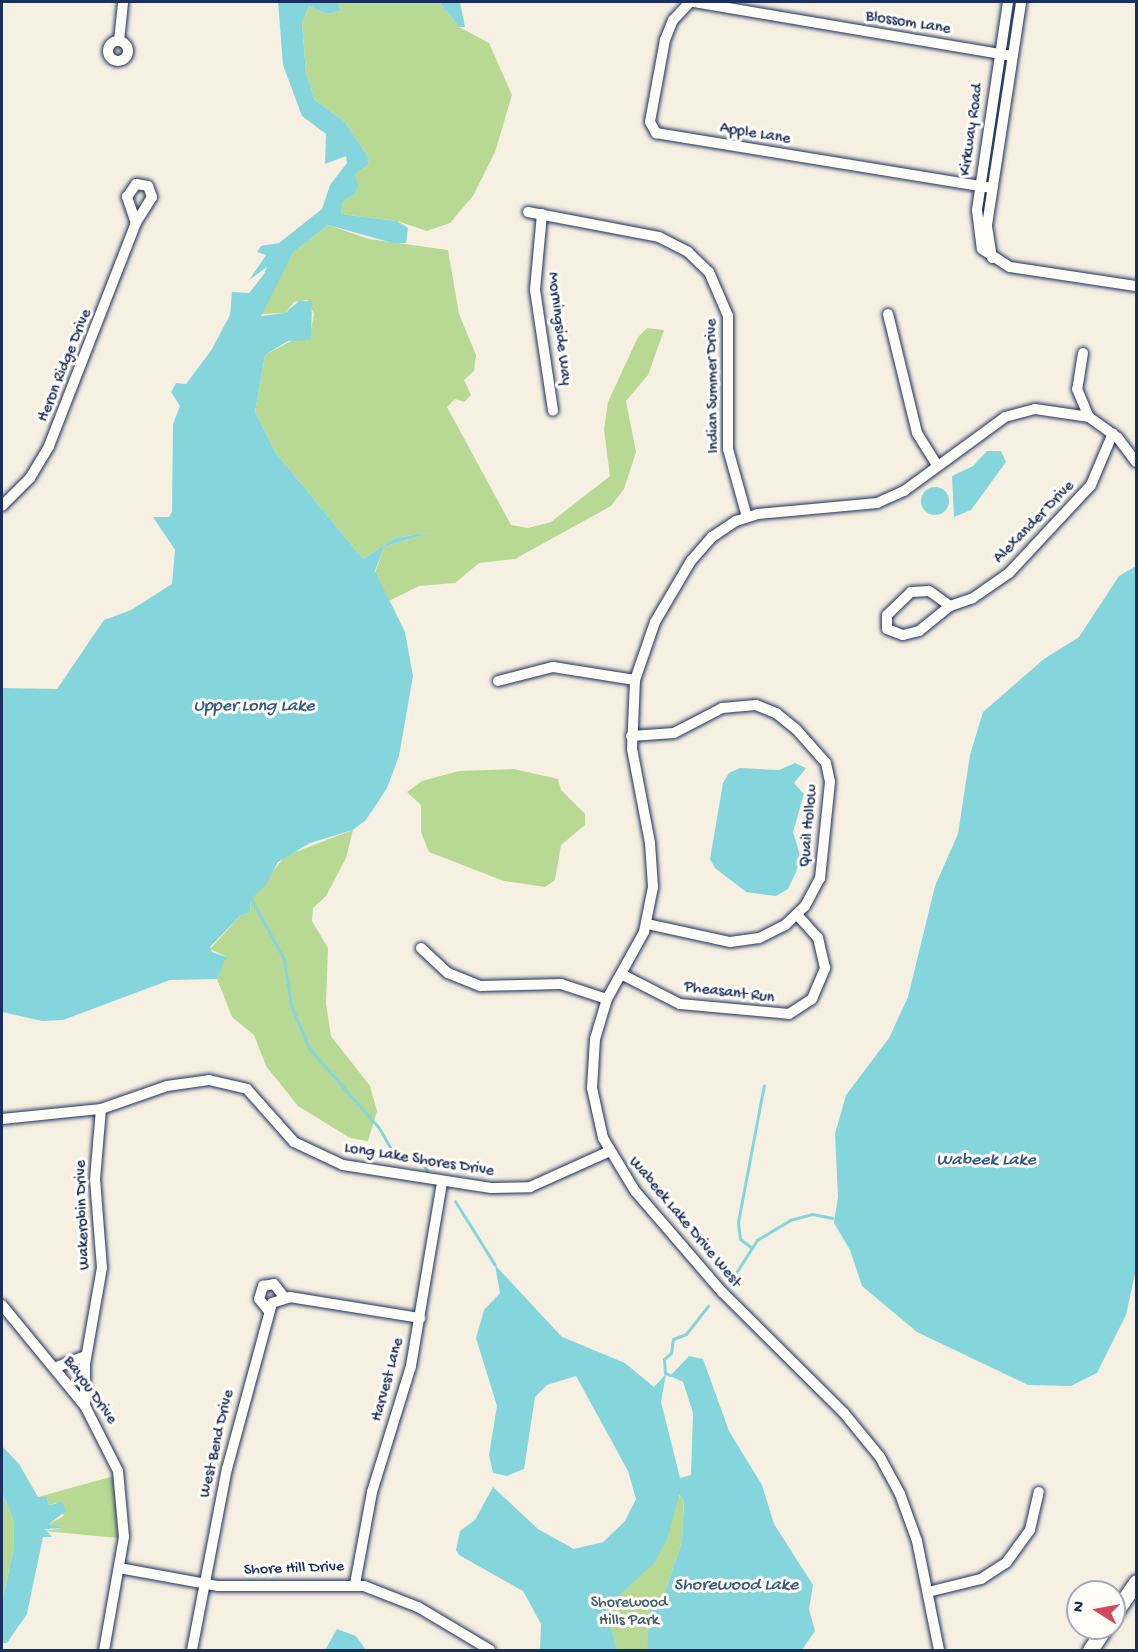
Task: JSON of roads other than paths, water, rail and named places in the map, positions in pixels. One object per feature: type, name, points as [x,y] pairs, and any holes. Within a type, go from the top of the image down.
[{"type":"main road","points":[[1126,1597],[1137,1582]]},
{"type":"street","points":[[119,41],[123,2]]},
{"type":"street","name":"Blossom Lane","points":[[692,2],[1012,56]]},
{"type":"street","name":"Apple Lane","points":[[692,2],[673,20],[663,46],[650,122],[656,133],[986,186]]},
{"type":"street","name":"Kirkway Road","points":[[986,186],[999,53],[1008,2]]},
{"type":"street","name":"Kirkway Road","points":[[1021,2],[978,239],[992,258],[1016,268],[1137,286]]},
{"type":"street","name":"Indian Summer Drive","points":[[528,212],[669,240],[695,257],[715,281],[729,326],[728,449],[747,517]]},
{"type":"street","name":"Morningside Way","points":[[542,214],[536,290],[554,411]]},
{"type":"street","name":"Heron Ridge Drive","points":[[2,506],[30,477],[49,446],[136,224]]},
{"type":"street","points":[[888,314],[916,433],[938,466]]},
{"type":"street","points":[[1083,353],[1076,382],[1089,417]]},
{"type":"street","points":[[747,517],[865,507],[904,491],[1019,412],[1051,408],[1089,417],[1113,433],[1137,462]]},
{"type":"street","name":"Alexander Drive","points":[[950,606],[929,591],[911,592],[886,615],[887,629],[903,635],[919,631],[950,606],[999,581],[1035,548],[1091,485],[1113,433]]},
{"type":"street","name":"Wabeek Lake Drive West","points":[[747,517],[720,531],[691,561],[655,622],[635,680],[631,736],[653,858],[646,924],[607,999],[594,1039],[591,1074],[594,1104],[608,1152],[635,1191],[722,1292],[869,1443],[906,1507],[928,1592],[939,1650]]},
{"type":"street","points":[[498,681],[553,667],[635,680]]},
{"type":"street","name":"Quail Hollow","points":[[631,736],[674,733],[722,708],[747,704],[781,716],[822,757],[830,782],[823,865],[816,888],[797,915],[768,935],[739,942],[698,939],[646,924]]},
{"type":"street","name":"Pheasant Run","points":[[621,974],[680,1004],[789,1014],[812,999],[825,968],[818,938],[797,915]]},
{"type":"street","points":[[421,948],[448,972],[480,986],[561,984],[607,999]]},
{"type":"street","name":"Long Lake Shores Drive","points":[[2,1119],[101,1109],[183,1082],[224,1081],[255,1094],[289,1137],[318,1157],[442,1182],[491,1188],[530,1186],[608,1152]]},
{"type":"street","name":"Wakerobin Drive","points":[[85,1406],[86,1356],[102,1268],[95,1179],[101,1109]]},
{"type":"street","name":"Harvest Lane","points":[[355,1584],[372,1492],[401,1405],[420,1318],[442,1182]]},
{"type":"street","name":"West Bend Drive","points":[[192,1650],[227,1469],[268,1310],[260,1299],[263,1286],[274,1284],[284,1297],[420,1318]]},
{"type":"street","points":[[268,1310],[284,1297]]},
{"type":"street","name":"Bayou Drive","points":[[2,1305],[85,1406],[108,1445],[120,1481],[124,1536],[104,1650]]},
{"type":"street","points":[[54,1368],[86,1356]]},
{"type":"street","points":[[928,1592],[981,1580],[1006,1563],[1030,1530],[1039,1492]]},
{"type":"street","name":"Shore Hill Drive","points":[[120,1568],[205,1585],[355,1584],[418,1607],[490,1650]]},
{"type":"water","name":"Upper Long Lake","points":[[278,2],[338,2],[341,11],[327,14],[309,6],[302,23],[306,73],[315,100],[345,122],[369,158],[368,165],[355,174],[358,186],[354,195],[343,201],[341,214],[397,221],[408,228],[406,243],[393,243],[328,225],[293,253],[261,316],[285,313],[299,301],[312,301],[311,340],[288,341],[265,355],[255,412],[276,453],[363,559],[395,538],[432,532],[384,547],[375,571],[405,632],[413,676],[399,756],[387,788],[366,820],[353,830],[310,843],[278,862],[266,885],[251,899],[250,913],[241,915],[210,947],[212,952],[226,957],[217,979],[170,980],[63,1020],[42,1021],[2,1012],[2,688],[57,689],[104,620],[131,610],[172,584],[175,550],[153,517],[169,517],[172,512],[173,424],[180,406],[171,392],[176,383],[186,384],[212,349],[230,315],[232,292],[249,293],[264,274],[267,267],[249,280],[266,255],[257,252],[261,246],[279,243],[322,209],[330,185],[347,163],[346,156],[325,164],[326,134],[302,116],[283,65]]},
{"type":"water","points":[[439,2],[460,2],[465,27],[459,27]]},
{"type":"water","points":[[987,451],[1001,451],[1006,462],[971,510],[954,517],[952,476],[973,466]]},
{"type":"water","points":[[935,487],[945,491],[949,501],[945,511],[935,515],[925,511],[921,501],[925,491]]},
{"type":"water","name":"Wabeek Lake","points":[[1136,566],[1136,1269],[1126,1315],[1097,1373],[1071,1386],[1028,1385],[917,1332],[862,1286],[850,1250],[834,1223],[838,1197],[835,1134],[846,1095],[889,1038],[908,997],[935,886],[958,834],[970,755],[983,712],[1044,659],[1079,637],[1119,576]]},
{"type":"water","points":[[795,763],[806,768],[794,783],[804,794],[793,832],[800,855],[797,870],[788,889],[776,896],[746,892],[715,868],[710,859],[723,783],[729,773],[740,768],[779,770]]},
{"type":"water","name":"Shorewood Lake","points":[[495,1265],[562,1337],[625,1363],[654,1387],[666,1374],[661,1402],[680,1478],[691,1475],[693,1413],[683,1382],[670,1376],[689,1356],[703,1359],[729,1431],[762,1485],[774,1524],[813,1585],[809,1609],[815,1631],[802,1650],[647,1650],[650,1610],[662,1601],[682,1541],[684,1500],[679,1495],[667,1540],[654,1563],[606,1608],[617,1650],[540,1650],[541,1624],[523,1591],[459,1555],[456,1550],[460,1531],[475,1520],[493,1487],[538,1529],[574,1549],[603,1542],[625,1521],[636,1499],[628,1471],[576,1376],[547,1385],[535,1397],[524,1469],[507,1476],[493,1473],[489,1455],[497,1406],[476,1338],[484,1310],[500,1293]]},
{"type":"water","points":[[2,1446],[19,1464],[38,1497],[47,1497],[49,1505],[62,1502],[66,1511],[49,1524],[65,1528],[45,1529],[52,1537],[43,1537],[27,1614],[7,1643],[2,1643],[2,1602],[14,1547],[13,1519],[2,1492]]},
{"type":"water","points":[[337,1629],[356,1636],[366,1650],[325,1650]]},
{"type":"waterway","points":[[251,899],[284,959],[291,1005],[309,1048],[379,1128],[395,1156],[419,1160],[427,1170]]},
{"type":"waterway","points":[[752,1248],[740,1239],[738,1222],[764,1085]]},
{"type":"waterway","points":[[455,1201],[495,1265]]},
{"type":"waterway","points":[[734,1276],[757,1240],[790,1220],[812,1214],[833,1218]]},
{"type":"waterway","points":[[670,1375],[665,1373],[664,1359],[671,1353],[673,1339],[686,1334],[708,1306]]},
{"type":"park label","name":"Shorewood Hills Park","points":[[629,1613]]}]
